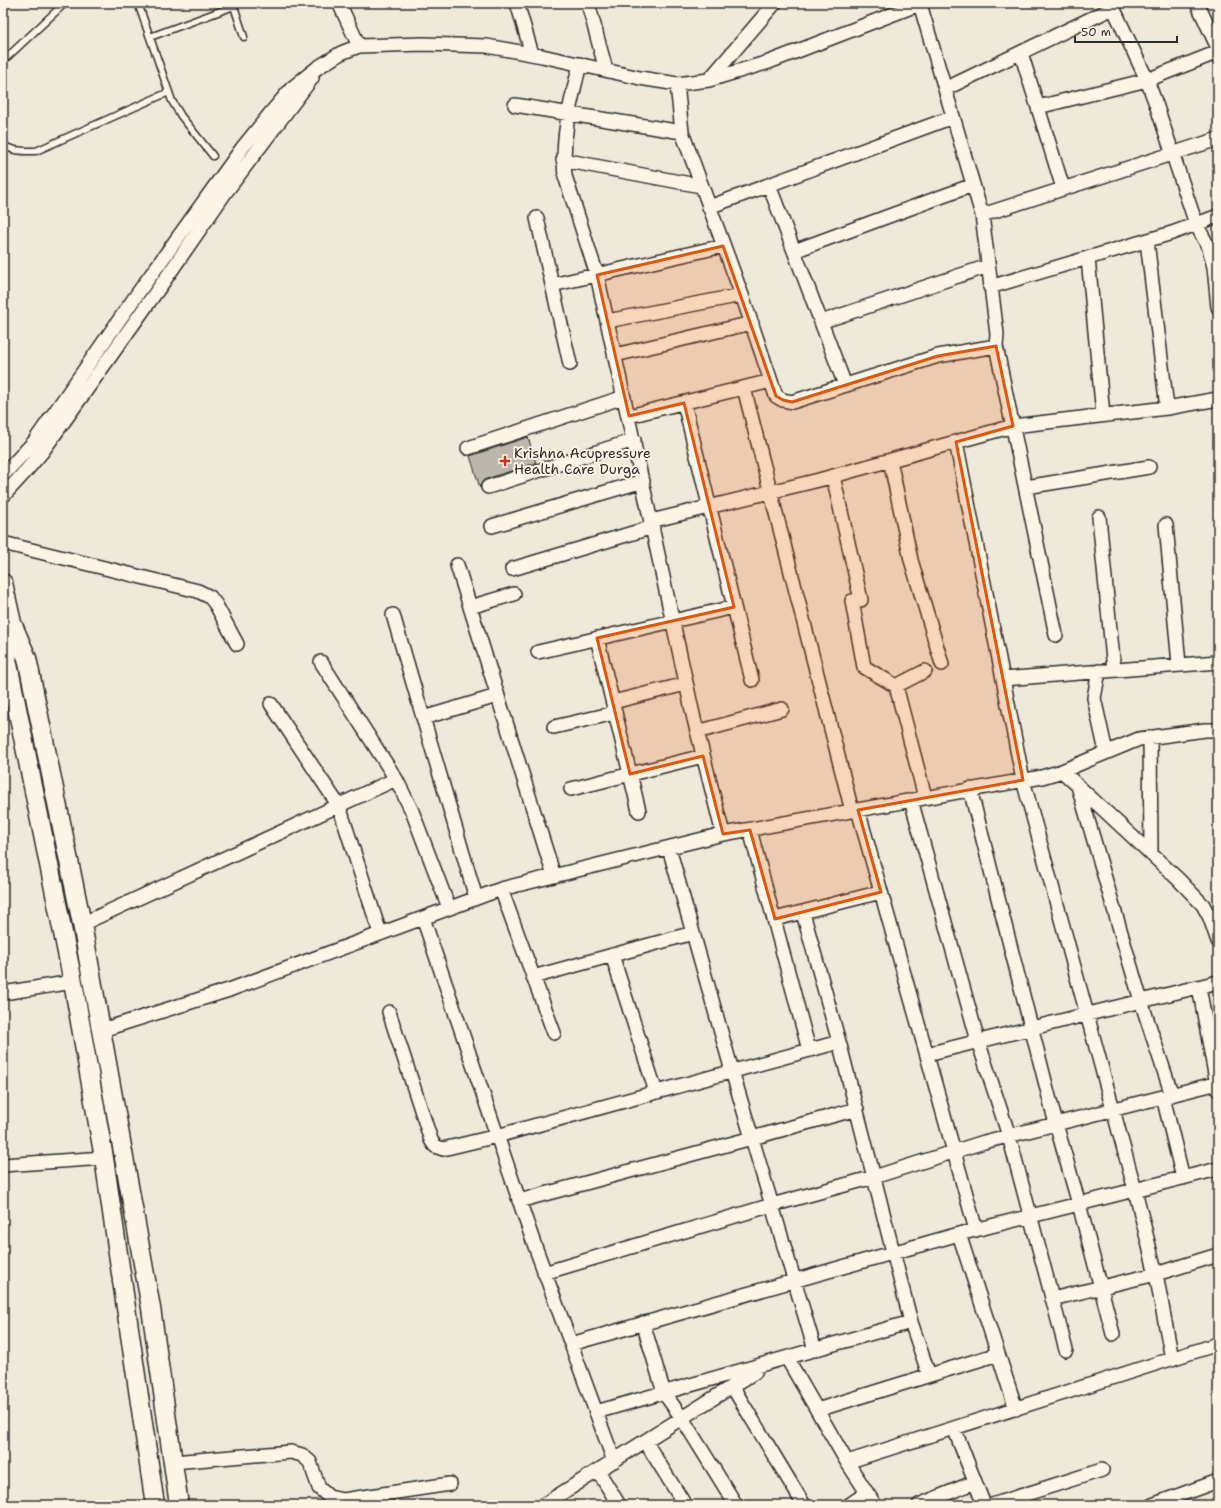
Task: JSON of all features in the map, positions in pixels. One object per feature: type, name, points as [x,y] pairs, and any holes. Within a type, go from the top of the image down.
[{"type":"main road","points":[[3,583],[12,624],[27,658],[82,924],[102,1030],[123,1157],[152,1308],[179,1505]]},
{"type":"main road","points":[[12,624],[8,659],[73,982],[104,1158],[155,1505]]},
{"type":"street","points":[[339,3],[360,46]]},
{"type":"street","points":[[517,3],[532,54]]},
{"type":"street","points":[[588,3],[606,70]]},
{"type":"street","points":[[709,80],[775,3]]},
{"type":"street","points":[[3,475],[34,442],[138,293],[243,147],[292,88],[317,68],[341,53],[360,46],[423,44],[486,46],[532,54],[640,78],[677,84],[709,80],[769,62],[921,3],[982,215],[997,334],[996,346],[1056,635]]},
{"type":"street","points":[[1197,3],[1218,48]]},
{"type":"street","points":[[945,89],[1021,53],[1112,6],[1158,107],[1172,154],[1196,224],[1209,248],[1214,267],[1218,307]]},
{"type":"street","points":[[1038,107],[1146,80],[1218,52]]},
{"type":"street","points":[[1021,53],[1063,188]]},
{"type":"street","points":[[580,64],[567,114],[563,160],[565,176],[597,275],[686,684],[703,756],[724,834]]},
{"type":"street","points":[[3,496],[42,452],[164,281],[225,192],[309,83],[317,68]]},
{"type":"street","points":[[677,84],[682,132],[742,295],[776,396],[783,400],[792,402],[938,356],[996,346]]},
{"type":"street","points":[[515,105],[682,132]]},
{"type":"street","points":[[709,207],[953,118]]},
{"type":"street","points":[[982,215],[1218,139]]},
{"type":"street","points":[[563,160],[702,186]]},
{"type":"street","points":[[769,185],[845,385]]},
{"type":"street","points":[[794,251],[973,185]]},
{"type":"street","points":[[990,287],[1147,240],[1218,216]]},
{"type":"street","points":[[537,218],[570,364]]},
{"type":"street","points":[[1147,240],[1167,408]]},
{"type":"street","points":[[552,285],[723,246]]},
{"type":"street","points":[[1088,258],[1103,415]]},
{"type":"street","points":[[821,322],[988,266]]},
{"type":"street","points":[[607,321],[742,295]]},
{"type":"street","points":[[615,355],[752,324]]},
{"type":"street","points":[[628,416],[771,381]]},
{"type":"street","points":[[744,388],[855,810],[881,892],[976,1230]]},
{"type":"street","points":[[468,448],[624,397]]},
{"type":"street","points":[[512,569],[709,507],[833,476],[1013,426],[1167,408],[1218,399]]},
{"type":"street","points":[[684,403],[752,680]]},
{"type":"street","points":[[488,487],[634,440]]},
{"type":"street","points":[[956,442],[1023,780],[1135,1190],[1156,1274],[1172,1359]]},
{"type":"street","points":[[890,460],[911,560],[942,664]]},
{"type":"street","points":[[1026,487],[1149,467]]},
{"type":"street","points":[[833,476],[857,600],[864,667],[896,686],[925,797]]},
{"type":"street","points":[[492,526],[643,481]]},
{"type":"street","points":[[1099,517],[1114,670]]},
{"type":"street","points":[[1166,525],[1180,664]]},
{"type":"street","points":[[3,543],[198,591],[210,597],[216,605],[237,644]]},
{"type":"street","points":[[457,565],[554,876]]},
{"type":"street","points":[[470,607],[514,594]]},
{"type":"street","points":[[538,652],[734,607]]},
{"type":"street","points":[[393,615],[476,898]]},
{"type":"street","points":[[597,638],[639,811]]},
{"type":"street","points":[[321,662],[396,779],[412,811],[449,908]]},
{"type":"street","points":[[1003,679],[1218,662]]},
{"type":"street","points":[[896,686],[925,671]]},
{"type":"street","points":[[1099,671],[1094,698],[1106,752]]},
{"type":"street","points":[[554,727],[686,684]]},
{"type":"street","points":[[423,718],[497,696]]},
{"type":"street","points":[[270,704],[339,806],[380,934]]},
{"type":"street","points":[[697,732],[782,709]]},
{"type":"street","points":[[102,1030],[229,990],[501,889],[724,834],[1042,777],[1062,771],[1139,739],[1205,730],[1218,730]]},
{"type":"street","points":[[1150,737],[1151,854]]},
{"type":"street","points":[[571,789],[703,756]]},
{"type":"street","points":[[1062,771],[1204,905],[1218,941]]},
{"type":"street","points":[[82,924],[396,779]]},
{"type":"street","points":[[1078,786],[1141,1001],[1167,1096],[1182,1178]]},
{"type":"street","points":[[970,789],[1056,1124],[1079,1204],[1113,1334]]},
{"type":"street","points":[[911,800],[978,1041],[1009,1136],[1029,1216],[1066,1350]]},
{"type":"street","points":[[750,830],[809,1050]]},
{"type":"street","points":[[670,848],[732,1071],[815,1350]]},
{"type":"street","points":[[501,889],[554,1033]]},
{"type":"street","points":[[774,920],[881,892]]},
{"type":"street","points":[[803,913],[839,1042],[912,1322],[929,1375]]},
{"type":"street","points":[[422,918],[544,1273],[614,1461]]},
{"type":"street","points":[[533,977],[693,933]]},
{"type":"street","points":[[612,955],[656,1092]]},
{"type":"street","points":[[3,993],[73,982]]},
{"type":"street","points":[[927,1054],[1218,982]]},
{"type":"street","points":[[544,1273],[1009,1136],[1167,1096],[1218,1085],[1199,987]]},
{"type":"street","points":[[389,1012],[431,1140],[435,1146],[443,1149],[497,1136],[839,1042]]},
{"type":"street","points":[[519,1200],[856,1109]]},
{"type":"street","points":[[3,1165],[104,1158]]},
{"type":"street","points":[[571,1344],[794,1279],[959,1234],[1218,1169]]},
{"type":"street","points":[[959,1234],[1016,1409]]},
{"type":"street","points":[[1052,1299],[1156,1274],[1218,1255]]},
{"type":"street","points":[[596,1412],[912,1322]]},
{"type":"street","points":[[643,1323],[664,1393],[682,1418],[736,1505]]},
{"type":"street","points":[[847,1462],[1218,1344]]},
{"type":"street","points":[[817,1410],[998,1354]]},
{"type":"street","points":[[787,1358],[847,1462],[875,1505]]},
{"type":"street","points":[[543,1505],[768,1364]]},
{"type":"street","points":[[732,1386],[804,1505]]},
{"type":"street","points":[[954,1428],[984,1505]]},
{"type":"street","points":[[645,1441],[685,1505]]},
{"type":"street","points":[[173,1462],[291,1452],[302,1455],[310,1462],[319,1488],[329,1497],[343,1500],[377,1500],[450,1484]]},
{"type":"street","points":[[992,1505],[1102,1470]]},
{"type":"street","points":[[598,1471],[619,1505]]},
{"type":"street","points":[[1152,1505],[1218,1481]]},
{"type":"street","points":[[919,1505],[975,1482]]},
{"type":"street","points":[[849,1505],[868,1493]]},
{"type":"lane","points":[[3,60],[65,3]]},
{"type":"lane","points":[[138,3],[172,101],[181,116],[213,156]]},
{"type":"lane","points":[[150,37],[233,4],[244,38]]},
{"type":"lane","points":[[3,144],[8,148],[25,152],[36,151],[169,92]]},
{"type":"highlighted area","points":[[723,246],[776,396],[783,400],[792,402],[938,356],[996,346],[1013,426],[956,442],[1023,780],[858,810],[881,892],[775,919],[750,830],[723,834],[703,756],[630,774],[597,638],[734,607],[684,403],[629,416],[597,275]]},
{"type":"building","points":[[528,437],[536,463],[486,479],[482,482],[480,488],[470,456]]},
{"type":"place","name":"Krishna Acupressure Health Care Durga","points":[[505,461]]}]
